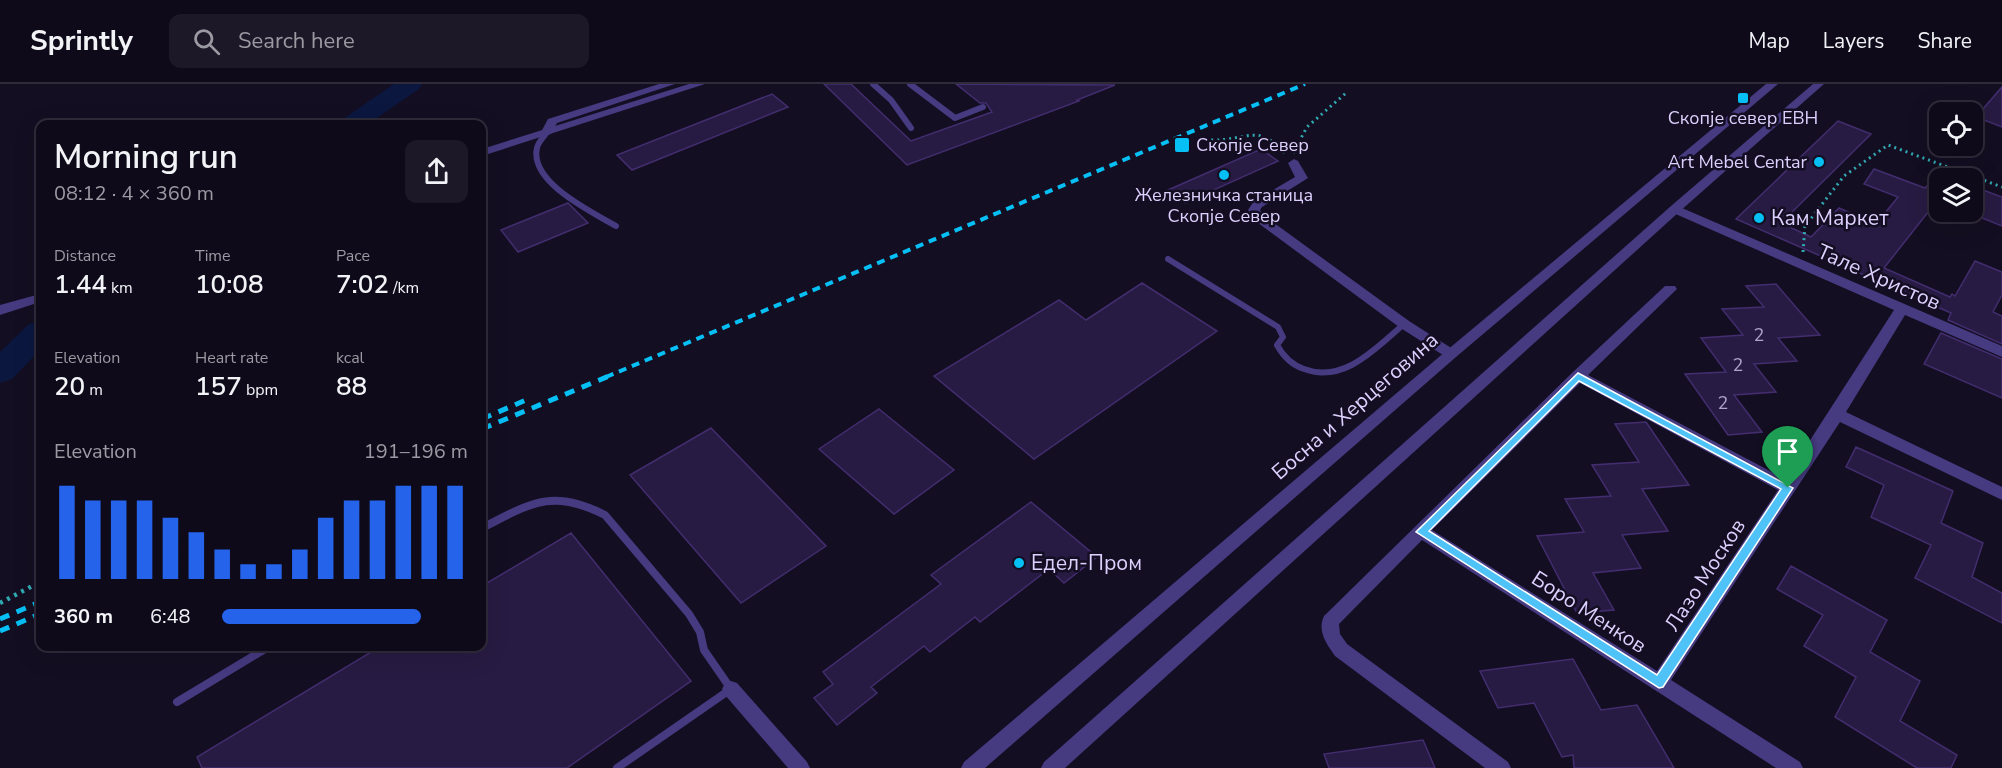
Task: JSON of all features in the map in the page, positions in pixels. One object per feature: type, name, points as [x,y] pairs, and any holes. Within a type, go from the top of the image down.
[{"type":"street","points":[[547,132],[552,121],[670,84]]},
{"type":"street","points":[[486,152],[700,84]]},
{"type":"street","name":"Босна и Херцеговина","points":[[971,768],[1451,354],[1773,84]]},
{"type":"street","points":[[1051,768],[1675,209],[1819,84]]},
{"type":"street","points":[[1294,163],[1302,178],[1258,204],[1254,210],[1258,217],[1404,324],[1451,354]]},
{"type":"street","name":"Тале Христов","points":[[1675,209],[2002,352]]},
{"type":"street","points":[[1501,768],[1341,650],[1331,636],[1330,621],[1670,288]]},
{"type":"street","points":[[0,310],[36,300]]},
{"type":"street","name":"Лазо Москов","points":[[1659,683],[1837,414],[1902,309]]},
{"type":"street","points":[[1578,376],[1788,488]]},
{"type":"street","points":[[1837,414],[2002,494]]},
{"type":"street","name":"Боро Менков","points":[[1422,532],[1793,768]]},
{"type":"street","points":[[731,689],[800,768]]},
{"type":"lane","points":[[873,84],[891,100],[911,128]]},
{"type":"lane","points":[[910,84],[955,118],[983,107]]},
{"type":"lane","points":[[547,132],[537,148],[537,163],[548,182],[616,226]]},
{"type":"lane","points":[[1168,259],[1278,327],[1283,337],[1277,345],[1282,355],[1296,366],[1311,373],[1324,375],[1352,365],[1404,324]]},
{"type":"lane","points":[[486,526],[526,505],[553,499],[573,499],[605,515],[689,614],[700,632],[704,650],[731,689],[617,768]]},
{"type":"lane","points":[[177,702],[262,651]]},
{"type":"path","points":[[1294,163],[1293,151],[1303,131],[1317,116],[1346,93]]},
{"type":"path","points":[[1211,140],[1221,141],[1260,135],[1271,139],[1294,163]]},
{"type":"path","points":[[1802,265],[1805,226],[1844,176],[1888,145],[2002,187]]},
{"type":"path","points":[[0,603],[36,584]]},
{"type":"building","points":[[824,84],[851,84],[911,141],[992,112],[986,103],[980,103],[956,84],[1115,85],[1077,100],[1079,101],[907,165]]},
{"type":"building","points":[[2002,87],[2002,127],[1983,120],[1983,109]]},
{"type":"building","points":[[772,94],[788,107],[632,170],[617,155]]},
{"type":"building","points":[[1838,121],[1871,134],[1781,223],[1811,237],[1839,208],[1876,224],[1898,197],[1864,184],[1874,169],[1925,188],[1929,183],[1929,211],[1884,268],[1950,297],[1952,294],[1955,296],[1975,261],[2002,272],[2002,295],[1993,312],[2002,316],[2002,344],[1948,320],[1951,313],[1736,219]]},
{"type":"building","name":"Железничка станица Скопје Север","points":[[1261,149],[1278,161],[1185,203],[1168,190]]},
{"type":"building","points":[[1983,190],[2002,197],[2002,226],[1983,218]]},
{"type":"building","points":[[568,203],[588,223],[518,252],[501,230]]},
{"type":"building","points":[[1142,283],[1217,331],[1034,459],[934,376],[1059,300],[1086,320]]},
{"type":"building","points":[[1776,284],[1820,335],[1778,338],[1797,361],[1754,364],[1776,392],[1734,395],[1762,432],[1728,435],[1685,374],[1726,372],[1701,338],[1743,335],[1722,309],[1764,307],[1746,286]]},
{"type":"building","points":[[1941,333],[2002,359],[2002,398],[1924,364]]},
{"type":"building","points":[[879,409],[954,470],[894,514],[819,449]]},
{"type":"building","points":[[1646,422],[1689,485],[1642,489],[1668,531],[1622,535],[1641,568],[1593,573],[1614,610],[1577,613],[1537,536],[1584,532],[1565,499],[1611,496],[1592,465],[1639,462],[1615,424]]},
{"type":"building","points":[[711,428],[826,546],[741,603],[630,475]]},
{"type":"building","points":[[1856,447],[1953,491],[1941,523],[1983,543],[1972,577],[2002,593],[2002,623],[1915,578],[1931,545],[1871,517],[1884,485],[1846,467]]},
{"type":"building","points":[[1031,502],[1097,557],[1064,583],[1049,569],[980,622],[975,617],[930,652],[924,646],[871,687],[877,693],[837,725],[814,698],[833,684],[823,672],[941,584],[931,575]]},
{"type":"building","points":[[571,533],[691,681],[567,768],[202,768],[197,757],[373,651],[486,651],[486,584]]},
{"type":"building","points":[[1791,566],[1887,620],[1870,652],[1920,681],[1900,721],[1957,755],[1951,768],[1917,768],[1835,717],[1856,677],[1804,646],[1823,615],[1777,589]]},
{"type":"building","points":[[1573,659],[1601,710],[1637,705],[1674,768],[1574,768],[1573,755],[1562,757],[1534,703],[1498,708],[1480,671]]},
{"type":"building","points":[[1423,740],[1435,768],[1329,768],[1324,754]]},
{"type":"waterway","points":[[358,120],[410,84]]},
{"type":"waterway","points":[[0,371],[36,336]]},
{"type":"railway","points":[[606,377],[1305,84]]},
{"type":"railway","points":[[486,427],[609,376]]},
{"type":"railway","points":[[486,417],[526,400]]},
{"type":"railway","points":[[0,619],[36,604]]},
{"type":"railway","points":[[0,631],[36,616]]},
{"type":"place","name":"Скопје север ЕВН","points":[[1743,98]]},
{"type":"place","name":"Скопје Север","points":[[1182,145]]},
{"type":"place","name":"Art Mebel Centar","points":[[1819,162]]},
{"type":"place","name":"Железничка станица Скопје Север","points":[[1224,175]]},
{"type":"place","name":"Кам Маркет","points":[[1759,218]]},
{"type":"place","name":"Едел-Пром","points":[[1019,563]]},
{"type":"route","points":[[1578,376],[1788,488],[1659,683],[1422,532],[1578,376]]}]
